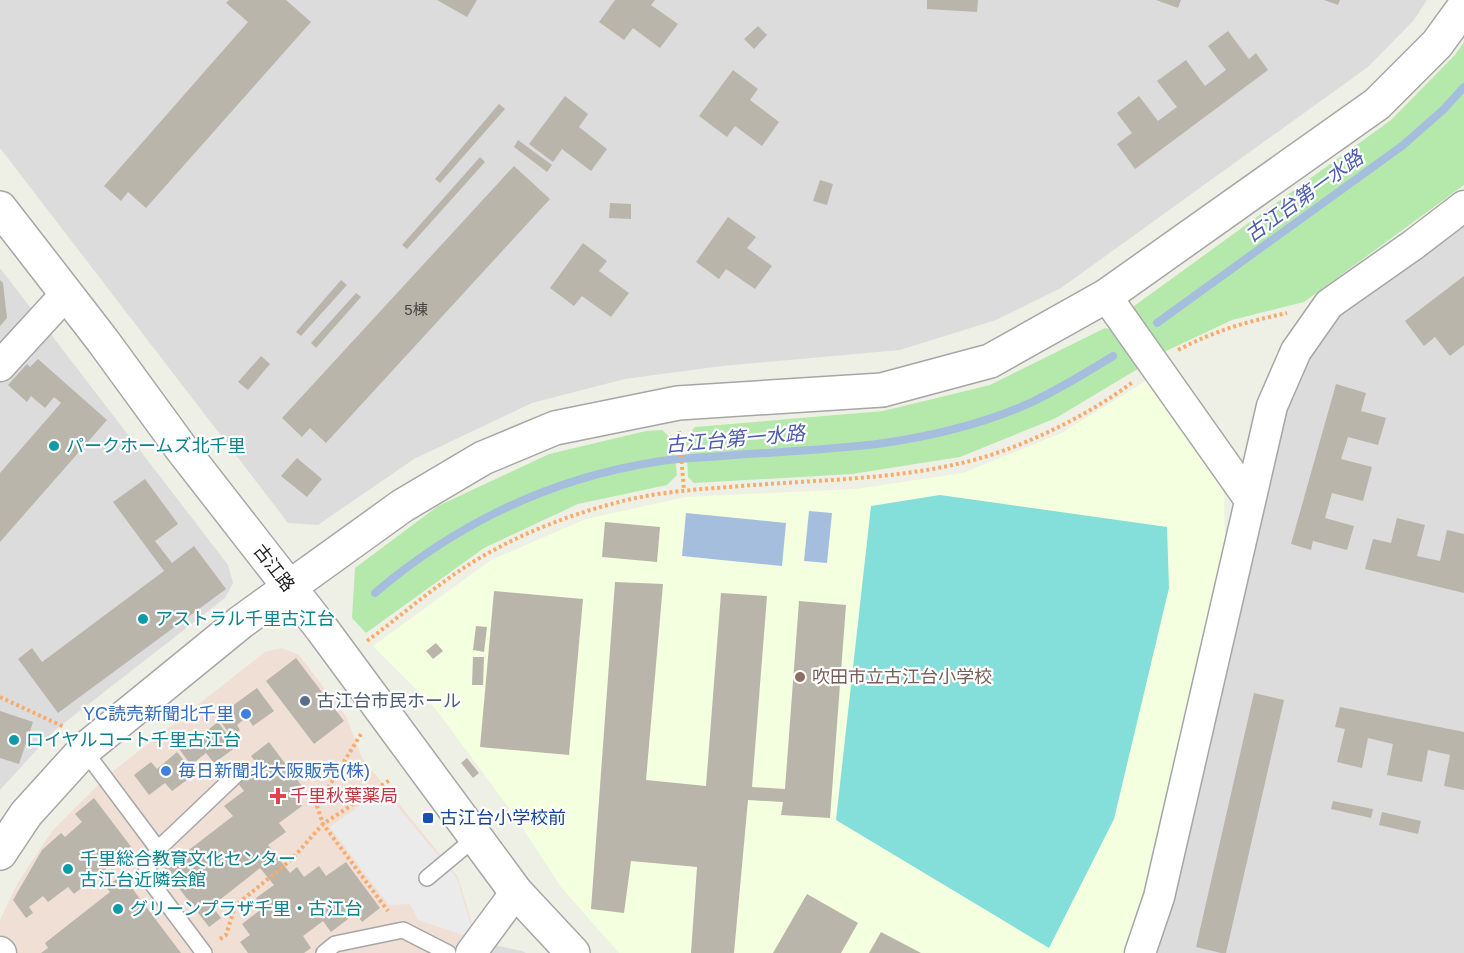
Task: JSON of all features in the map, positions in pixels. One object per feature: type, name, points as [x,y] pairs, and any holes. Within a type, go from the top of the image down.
[{"type":"street","points":[[0,853],[78,741],[402,506],[483,458],[555,428],[678,403],[882,390],[990,361],[1106,296],[1377,104],[1437,44],[1464,7]]},
{"type":"street","points":[[1140,953],[1159,897],[1272,406],[1296,351],[1329,304],[1464,206]]},
{"type":"street","name":"古江路","points":[[0,208],[67,293],[181,448],[322,629],[516,892],[573,953]]},
{"type":"street","points":[[0,366],[67,293]]},
{"type":"street","points":[[1106,296],[1250,500]]},
{"type":"street","points":[[471,953],[516,892]]},
{"type":"lane","points":[[78,741],[158,849]]},
{"type":"lane","points":[[204,952],[145,874],[158,849],[238,773]]},
{"type":"lane","points":[[427,878],[475,838]]},
{"type":"lane","points":[[324,953],[335,944],[403,930],[448,953]]},
{"type":"path","points":[[362,644],[471,564],[531,531],[578,514],[622,501],[684,490],[888,476],[959,464],[1055,428],[1109,399],[1184,347],[1238,324],[1329,304]]},
{"type":"path","points":[[679,425],[684,490]]},
{"type":"path","points":[[0,697],[78,741]]},
{"type":"path","points":[[361,734],[317,806],[323,825],[403,930]]},
{"type":"path","points":[[204,952],[226,935],[235,906],[292,859],[323,825],[390,780]]},
{"type":"shaded area","points":[[0,0],[1427,0],[1414,20],[1368,67],[1061,288],[996,320],[900,350],[722,366],[625,379],[532,403],[414,459],[318,525],[288,523],[0,148]]},
{"type":"shaded area","points":[[1464,206],[1464,953],[1140,953],[1296,351]]},
{"type":"shaded area","points":[[0,268],[228,565],[233,583],[225,598],[54,731],[0,790]]},
{"type":"shaded area","name":"吹田市立古江台小学校","points":[[1149,379],[1224,492],[1225,546],[1147,893],[1128,953],[619,953],[561,887],[514,815],[435,708],[373,646],[491,560],[586,519],[686,497],[856,489],[963,473],[1062,433]]},
{"type":"shaded area","points":[[940,495],[1167,527],[1169,588],[1114,819],[1049,948],[836,820],[871,506]]},
{"type":"shaded area","points":[[809,511],[832,513],[827,563],[804,561]]},
{"type":"shaded area","points":[[686,513],[786,523],[782,566],[682,556]]},
{"type":"shaded area","points":[[282,648],[299,655],[346,716],[362,758],[458,877],[474,930],[457,953],[17,953],[0,934],[0,920],[17,884],[52,831],[107,776],[265,652]]},
{"type":"shaded area","points":[[383,789],[457,878],[472,929],[463,935],[418,920],[410,904],[389,905],[330,827]]},
{"type":"shaded area","points":[[494,945],[522,951],[526,953],[486,953]]},
{"type":"green space","points":[[1464,42],[1464,185],[1304,302],[1232,320],[1162,353],[1133,318],[1134,306],[1391,120],[1454,56]]},
{"type":"green space","points":[[1105,328],[1116,331],[1141,367],[1056,418],[960,457],[852,474],[694,483],[688,477],[686,437],[695,427],[883,411],[990,385]]},
{"type":"green space","points":[[662,430],[673,440],[677,475],[667,485],[578,504],[484,548],[366,633],[352,618],[355,568],[438,506],[549,454],[646,431]]},
{"type":"building","points":[[229,0],[286,0],[311,22],[146,208],[128,192],[121,201],[104,186],[248,22],[226,3]]},
{"type":"building","points":[[437,0],[477,0],[467,17]]},
{"type":"building","points":[[615,0],[655,0],[651,5],[678,24],[660,48],[633,28],[624,40],[599,22]]},
{"type":"building","points":[[927,0],[978,0],[977,12],[927,9]]},
{"type":"building","points":[[1156,0],[1181,0],[1178,8]]},
{"type":"building","points":[[1324,0],[1340,0],[1338,5]]},
{"type":"building","points":[[758,26],[767,35],[754,49],[744,39]]},
{"type":"building","points":[[1228,31],[1249,59],[1256,53],[1268,70],[1135,169],[1117,144],[1132,133],[1117,113],[1139,96],[1158,121],[1177,107],[1157,81],[1186,60],[1205,86],[1226,70],[1208,46]]},
{"type":"building","points":[[733,70],[758,89],[750,100],[779,122],[762,146],[735,126],[727,137],[699,116]]},
{"type":"building","points":[[565,96],[588,114],[579,127],[607,149],[591,171],[562,149],[553,162],[529,144]]},
{"type":"building","points":[[499,104],[505,109],[440,183],[435,179]]},
{"type":"building","points":[[518,140],[552,165],[547,172],[514,147]]},
{"type":"building","points":[[480,157],[485,162],[407,249],[402,245]]},
{"type":"building","points":[[514,166],[550,199],[326,443],[310,428],[302,437],[282,418]]},
{"type":"building","points":[[820,180],[833,184],[827,205],[813,201]]},
{"type":"building","points":[[610,203],[631,204],[631,219],[609,218]]},
{"type":"building","points":[[728,217],[756,237],[747,248],[772,266],[755,289],[726,269],[719,279],[696,262]]},
{"type":"building","points":[[583,243],[607,261],[599,271],[629,293],[611,317],[582,296],[574,306],[550,288]]},
{"type":"building","points":[[1464,276],[1464,345],[1450,356],[1435,337],[1424,346],[1405,321]]},
{"type":"building","points":[[0,280],[3,283],[7,318],[0,326]]},
{"type":"building","points":[[341,280],[347,285],[301,336],[296,332]]},
{"type":"building","points":[[356,293],[361,297],[316,348],[311,343]]},
{"type":"building","points":[[261,356],[270,364],[248,390],[238,382]]},
{"type":"building","name":"パークホームズ北千里","points":[[38,359],[107,420],[0,542],[0,473],[61,403],[54,397],[45,408],[31,396],[27,402],[8,385],[27,364],[30,367]]},
{"type":"building","points":[[1336,384],[1366,393],[1361,411],[1386,418],[1378,445],[1348,437],[1341,459],[1372,467],[1363,501],[1332,493],[1325,518],[1354,526],[1347,550],[1313,541],[1311,550],[1291,544]]},
{"type":"building","points":[[297,458],[322,479],[307,497],[281,476]]},
{"type":"building","name":"アストラル千里古江台","points":[[145,479],[178,524],[155,541],[172,563],[194,546],[226,589],[58,713],[18,659],[32,648],[42,662],[164,571],[113,502]]},
{"type":"building","points":[[1397,518],[1425,525],[1417,556],[1440,561],[1447,530],[1464,534],[1464,593],[1365,569],[1373,539],[1391,543]]},
{"type":"building","points":[[605,522],[660,527],[657,562],[602,557]]},
{"type":"building","points":[[615,582],[663,584],[646,780],[706,786],[721,593],[767,596],[752,787],[785,789],[799,601],[846,605],[830,818],[781,815],[783,802],[748,800],[734,953],[691,953],[697,867],[631,861],[624,913],[591,909]]},
{"type":"building","points":[[494,591],[583,599],[569,755],[480,747]]},
{"type":"building","points":[[476,626],[487,627],[484,652],[473,650]]},
{"type":"building","points":[[436,643],[443,651],[433,659],[426,651]]},
{"type":"building","points":[[473,657],[484,657],[483,685],[472,685]]},
{"type":"building","name":"古江台市民ホール","points":[[296,658],[344,721],[314,744],[266,681]]},
{"type":"building","name":"YC読売新聞北千里","points":[[257,688],[274,711],[253,726],[247,717],[237,725],[240,730],[232,737],[217,717]]},
{"type":"building","points":[[1254,693],[1284,700],[1226,953],[1221,953],[1196,947]]},
{"type":"building","points":[[1340,707],[1464,732],[1464,790],[1444,786],[1450,755],[1428,750],[1422,782],[1387,775],[1393,744],[1368,738],[1362,768],[1337,762],[1345,729],[1335,727]]},
{"type":"building","name":"ロイヤルコート千里古江台","points":[[0,711],[33,722],[19,764],[0,758]]},
{"type":"building","points":[[218,722],[236,747],[214,763],[206,753],[191,765],[177,746],[192,735],[196,739]]},
{"type":"building","points":[[269,742],[305,790],[295,797],[302,806],[279,823],[286,832],[268,845],[290,873],[297,867],[304,877],[319,866],[326,876],[346,862],[380,908],[362,922],[356,913],[331,932],[323,921],[303,936],[311,948],[304,953],[248,953],[240,942],[250,935],[242,924],[263,908],[256,898],[274,885],[260,868],[212,906],[221,918],[209,927],[164,869],[233,816],[224,806],[244,791],[237,782],[259,766],[251,756]]},
{"type":"building","name":"毎日新聞北大阪販売(株)","points":[[177,752],[195,774],[172,791],[165,783],[149,795],[134,775],[151,762],[157,769]]},
{"type":"building","points":[[467,758],[479,773],[473,778],[461,763]]},
{"type":"building","name":"千里総合教育文化センター 古江台近隣会館","points":[[94,798],[132,848],[74,894],[68,887],[48,902],[43,896],[29,907],[33,913],[26,918],[13,900],[42,850],[61,833],[65,837],[82,822],[75,814]]},
{"type":"building","points":[[1333,801],[1373,809],[1371,818],[1331,809]]},
{"type":"building","points":[[1382,812],[1421,821],[1418,834],[1379,825]]},
{"type":"building","name":"グリーンプラザ千里・古江台","points":[[122,875],[181,953],[41,953],[48,948],[45,943],[110,892],[106,887]]},
{"type":"building","points":[[807,894],[858,923],[841,953],[773,953]]},
{"type":"building","points":[[881,932],[921,953],[869,953]]},
{"type":"waterway","name":"古江台第一水路","points":[[1157,323],[1402,146],[1443,110],[1464,87]]},
{"type":"waterway","name":"古江台第一水路","points":[[375,593],[406,568],[471,526],[506,508],[578,480],[663,461],[858,446],[935,433],[974,423],[1030,403],[1113,356]]},
{"type":"place","name":"パークホームズ北千里","points":[[54,446]]},
{"type":"place","name":"アストラル千里古江台","points":[[143,619]]},
{"type":"place","name":"吹田市立古江台小学校","points":[[800,677]]},
{"type":"place","name":"古江台市民ホール","points":[[305,701]]},
{"type":"place","name":"YC読売新聞北千里","points":[[246,714]]},
{"type":"place","name":"ロイヤルコート千里古江台","points":[[14,740]]},
{"type":"place","name":"毎日新聞北大阪販売(株)","points":[[166,771]]},
{"type":"place","name":"千里秋葉薬局","points":[[278,796]]},
{"type":"place","name":"古江台小学校前","points":[[428,818]]},
{"type":"place","name":"千里総合教育文化センター 古江台近隣会館","points":[[68,869]]},
{"type":"place","name":"グリーンプラザ千里・古江台","points":[[118,909]]}]
